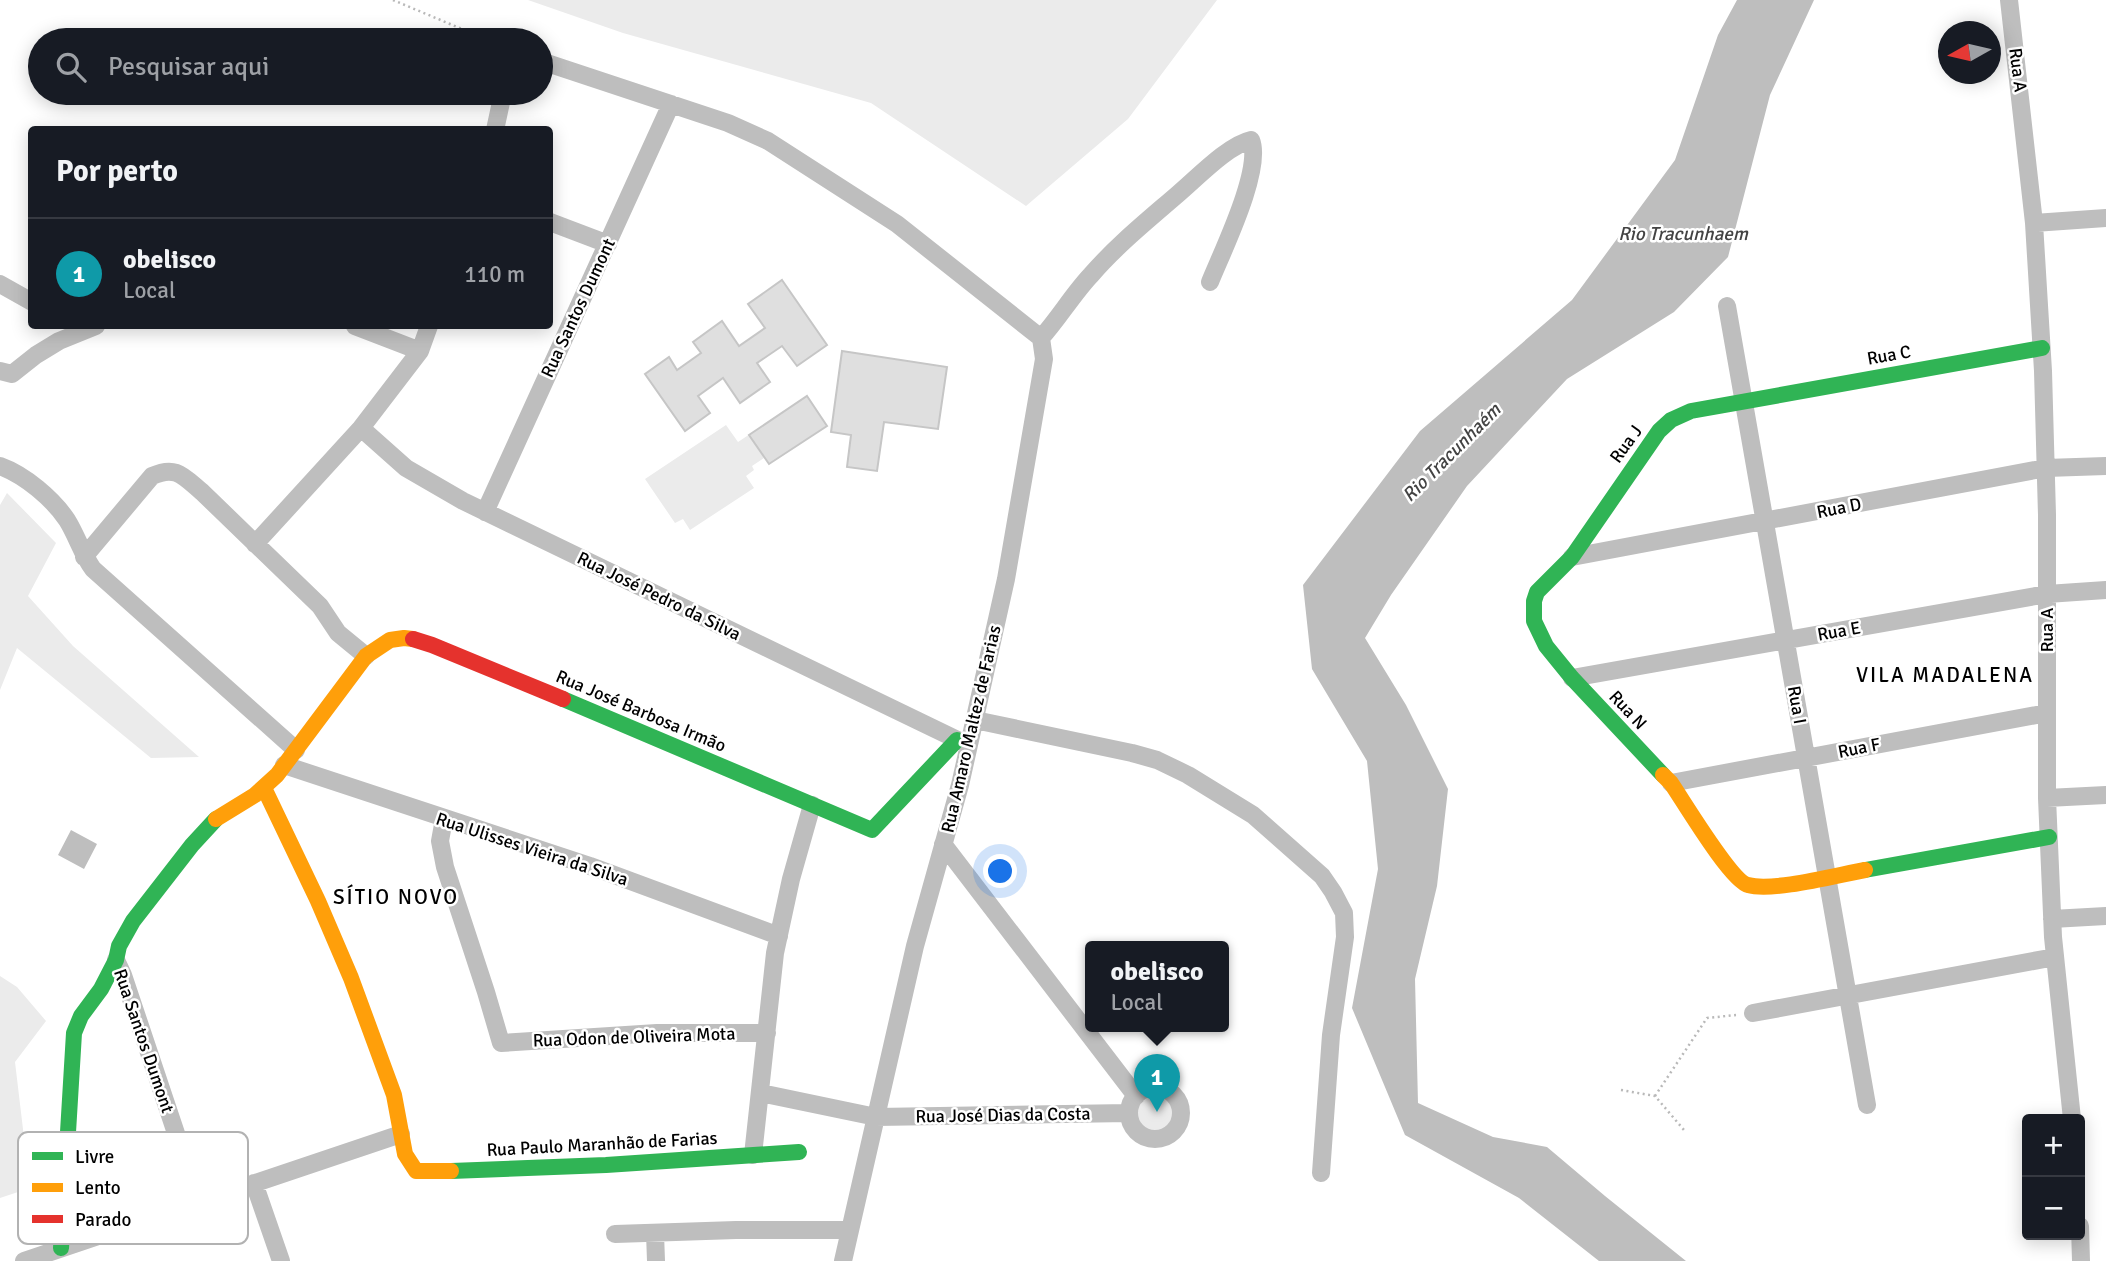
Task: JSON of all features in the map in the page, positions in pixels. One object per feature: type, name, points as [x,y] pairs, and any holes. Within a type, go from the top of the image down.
[{"type":"street","name":"Rua A","points":[[2009,0],[2034,223],[2042,348],[2046,468],[2047,798],[2052,919],[2071,1114]]},
{"type":"street","points":[[553,65],[728,123],[778,147],[897,224],[1041,338],[1088,277],[1109,255],[1213,163],[1237,146],[1251,140],[1253,149],[1250,179],[1210,282]]},
{"type":"street","name":"Rua Santos Dumont","points":[[485,512],[671,104]]},
{"type":"street","points":[[496,126],[500,105]]},
{"type":"street","points":[[2034,223],[2106,218]]},
{"type":"street","points":[[553,223],[608,244]]},
{"type":"street","points":[[0,284],[28,300]]},
{"type":"street","name":"Rua I","points":[[1727,306],[1867,1105]]},
{"type":"street","points":[[363,329],[420,351]]},
{"type":"street","points":[[255,544],[361,428],[420,351],[428,329]]},
{"type":"street","points":[[6,373],[36,355],[62,332]]},
{"type":"street","name":"Rua Amaro Maltez de Farias","points":[[843,1261],[915,946],[943,844],[963,743],[975,720],[1008,566],[1044,359],[1041,338]]},
{"type":"street","name":"Rua C","points":[[1744,401],[2042,348]]},
{"type":"street","name":"Rua J","points":[[1572,557],[1663,426],[1682,413],[1744,401]]},
{"type":"street","name":"Rua José Pedro da Silva","points":[[361,428],[406,468],[485,512],[963,743]]},
{"type":"street","points":[[0,466],[13,471],[40,490],[67,520],[84,557],[93,569],[296,750]]},
{"type":"street","name":"Rua D","points":[[1572,557],[2046,468],[2106,466]]},
{"type":"street","points":[[68,1132],[74,1033],[81,1016],[101,989],[133,921],[213,821],[264,788],[281,770],[366,656],[338,633],[320,607],[255,544],[185,477],[174,471],[163,471],[152,476],[84,557]]},
{"type":"street","name":"Rua N","points":[[1572,557],[1537,592],[1533,610],[1539,634],[1572,678],[1671,783],[1727,866],[1745,886],[1767,888],[1827,878]]},
{"type":"street","name":"Rua E","points":[[1572,678],[2047,594],[2106,590]]},
{"type":"street","name":"Rua José Barbosa Irmão","points":[[366,656],[380,644],[407,636],[598,713],[872,830],[963,743]]},
{"type":"street","name":"Rua F","points":[[1671,783],[2046,713]]},
{"type":"street","points":[[975,720],[1132,753],[1157,761],[1188,775],[1253,815],[1322,876],[1334,892],[1344,913],[1345,937],[1331,1035],[1321,1173]]},
{"type":"street","name":"Rua Ulisses Vieira da Silva","points":[[281,770],[590,866],[779,936]]},
{"type":"street","points":[[248,1185],[401,1134],[397,1103],[374,1031],[303,866],[264,788]]},
{"type":"street","points":[[2047,798],[2106,795]]},
{"type":"street","points":[[752,1155],[775,953],[811,805]]},
{"type":"street","name":"Rua Odon de Oliveira Mota","points":[[444,819],[440,841],[445,867],[500,1043],[657,1033],[767,1033]]},
{"type":"street","points":[[1827,878],[2049,837]]},
{"type":"street","name":"Rua José Dias da Costa","points":[[761,1093],[876,1117],[1132,1104],[943,844]]},
{"type":"street","points":[[2052,919],[2106,916]]},
{"type":"street","points":[[1753,1013],[2055,957]]},
{"type":"street","name":"Rua Santos Dumont","points":[[116,960],[176,1132]]},
{"type":"street","name":"Rua Paulo Maranhão de Farias","points":[[401,1134],[409,1164],[416,1171],[430,1172],[606,1165],[799,1152]]},
{"type":"street","points":[[254,1183],[281,1261]]},
{"type":"street","points":[[615,1234],[850,1230]]},
{"type":"street","points":[[655,1233],[656,1261]]},
{"type":"street","points":[[2080,1240],[2081,1261]]},
{"type":"street","points":[[61,1244],[61,1248]]},
{"type":"street","points":[[24,1261],[73,1244]]},
{"type":"path","points":[[393,0],[460,28]]},
{"type":"path","points":[[1655,1096],[1707,1018],[1753,1013]]},
{"type":"path","points":[[1621,1090],[1655,1096],[1684,1130]]},
{"type":"shaded area","points":[[528,0],[1217,0],[1128,119],[1026,206],[871,103],[623,33]]},
{"type":"shaded area","points":[[807,396],[827,426],[769,464],[764,458],[752,466],[754,470],[746,476],[754,488],[690,530],[683,519],[675,523],[645,479],[726,425],[738,442]]},
{"type":"shaded area","points":[[7,493],[56,543],[28,596],[73,646],[199,757],[151,758],[17,648],[0,690],[0,505]]},
{"type":"shaded area","points":[[0,976],[17,987],[46,1021],[15,1062],[23,1132],[18,1132],[18,1192],[0,1198]]},
{"type":"shaded area","points":[[1155,1087],[1165,1089],[1173,1095],[1179,1103],[1179,1123],[1173,1131],[1165,1137],[1155,1139],[1145,1137],[1137,1131],[1131,1123],[1129,1113],[1131,1103],[1137,1095],[1145,1089]]},
{"type":"water","name":"Rio Tracunhaem","points":[[1737,0],[1814,0],[1770,95],[1728,257],[1674,312],[1567,379],[1467,486],[1391,595],[1365,638],[1406,705],[1448,789],[1437,886],[1415,979],[1418,1103],[1493,1137],[1547,1147],[1686,1261],[1599,1261],[1519,1198],[1405,1135],[1352,1008],[1378,869],[1367,761],[1312,669],[1303,585],[1420,431],[1572,300],[1675,160],[1718,35]]},
{"type":"water","points":[[71,830],[97,844],[84,869],[58,855]]},
{"type":"building","points":[[782,280],[827,345],[797,366],[782,346],[757,363],[770,382],[740,403],[723,378],[698,396],[710,413],[685,431],[645,374],[669,357],[677,370],[701,353],[693,342],[722,321],[739,346],[765,328],[748,304]]},
{"type":"building","points":[[842,351],[947,367],[938,429],[884,422],[877,471],[847,467],[851,435],[831,432]]},
{"type":"building","points":[[807,396],[827,426],[769,464],[749,435]]},
{"type":"traffic: fast","points":[[1663,775],[1572,678],[1546,646],[1534,621],[1537,592],[1572,557],[1659,431],[1671,420],[1691,411],[2042,348]]},
{"type":"traffic: fast","points":[[563,699],[872,830],[957,740]]},
{"type":"traffic: fast","points":[[68,1132],[74,1033],[81,1016],[101,989],[133,921],[192,845],[216,819]]},
{"type":"traffic: fast","points":[[1865,870],[2049,837]]},
{"type":"traffic: fast","points":[[451,1171],[606,1165],[799,1152]]},
{"type":"traffic: fast","points":[[61,1244],[61,1248]]},
{"type":"traffic: slow","points":[[216,819],[255,795],[277,775],[366,656],[390,640],[413,639]]},
{"type":"traffic: slow","points":[[1663,775],[1720,856],[1740,880],[1748,885],[1789,885],[1865,870]]},
{"type":"traffic: slow","points":[[264,788],[351,978],[394,1095],[405,1154],[416,1171],[451,1171]]},
{"type":"traffic: jam","points":[[413,639],[563,699]]},
{"type":"place","name":"obelisco","points":[[1157,1112]]},
{"type":"district","name":"VILA MADALENA","points":[[1945,675]]},
{"type":"district","name":"SÍTIO NOVO","points":[[396,897]]},
{"type":"water label","name":"Rio Tracunhaém","points":[[1451,452]]}]
